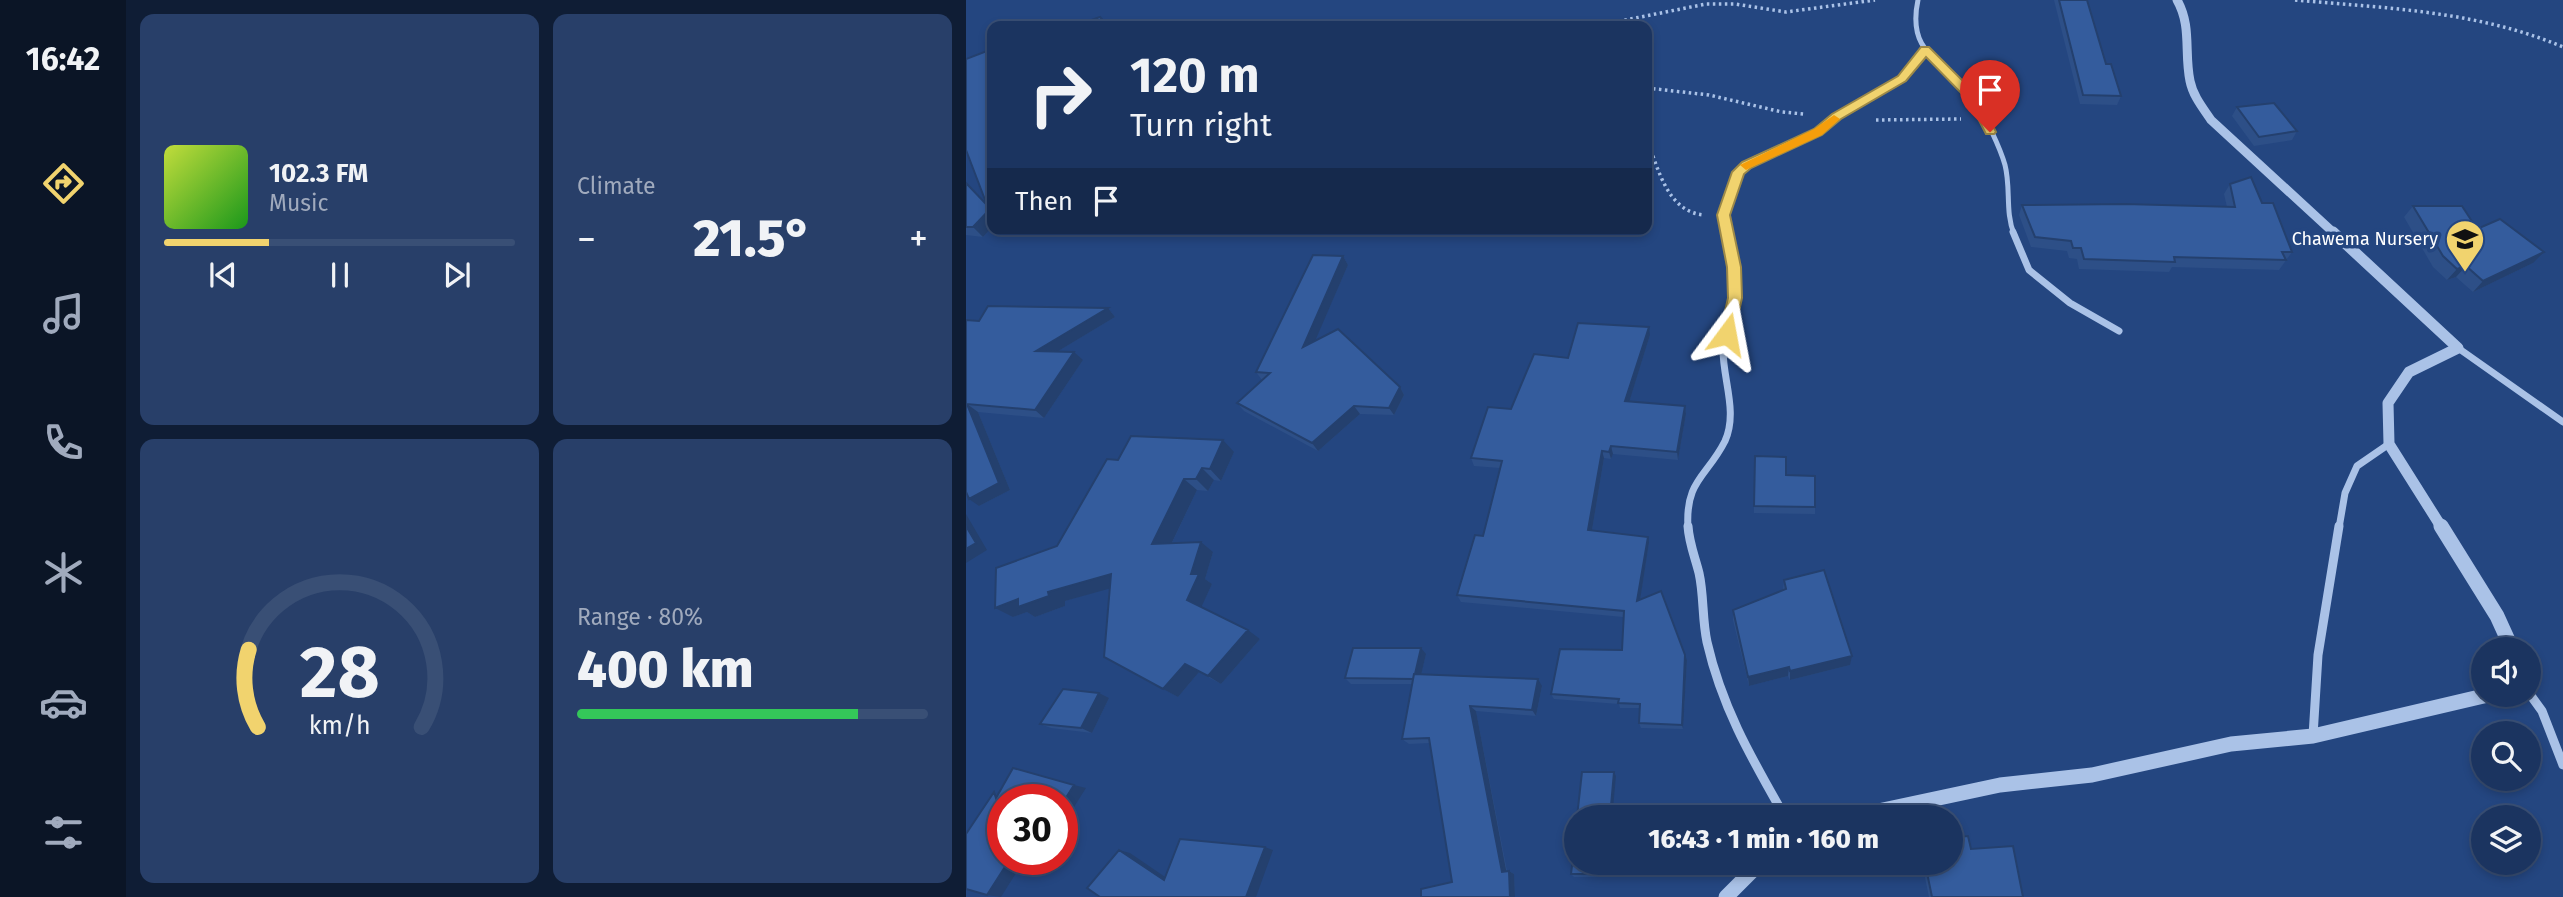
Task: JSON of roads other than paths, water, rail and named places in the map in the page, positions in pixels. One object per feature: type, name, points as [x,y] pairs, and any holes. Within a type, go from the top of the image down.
[{"type":"street","points":[[1918,0],[1914,14],[1916,30],[1925,50],[1975,99],[2005,164],[2009,222],[2029,270],[2070,303],[2119,331]]},
{"type":"street","points":[[2177,0],[2185,11],[2188,29],[2189,76],[2195,96],[2211,120],[2458,348],[2563,422]]},
{"type":"street","points":[[1778,805],[1736,731],[1722,691],[1707,641],[1699,573],[1689,540],[1687,507],[1697,479],[1725,440],[1731,412],[1723,348],[1735,298],[1734,267],[1724,215],[1738,172],[1747,165],[1818,132],[1837,117],[1902,78],[1925,50]]},
{"type":"street","points":[[2458,348],[2409,372],[2388,403],[2389,444],[2497,616],[2507,637]]},
{"type":"street","points":[[2313,736],[2318,655],[2345,493],[2357,466],[2389,444]]},
{"type":"street","points":[[1906,805],[2000,785],[2092,775],[2231,744],[2313,736],[2471,699]]},
{"type":"street","points":[[2538,707],[2546,719],[2563,765]]},
{"type":"street","points":[[1726,897],[1748,875]]},
{"type":"place","name":"Chawema Nursery","points":[[2465,273]]}]
